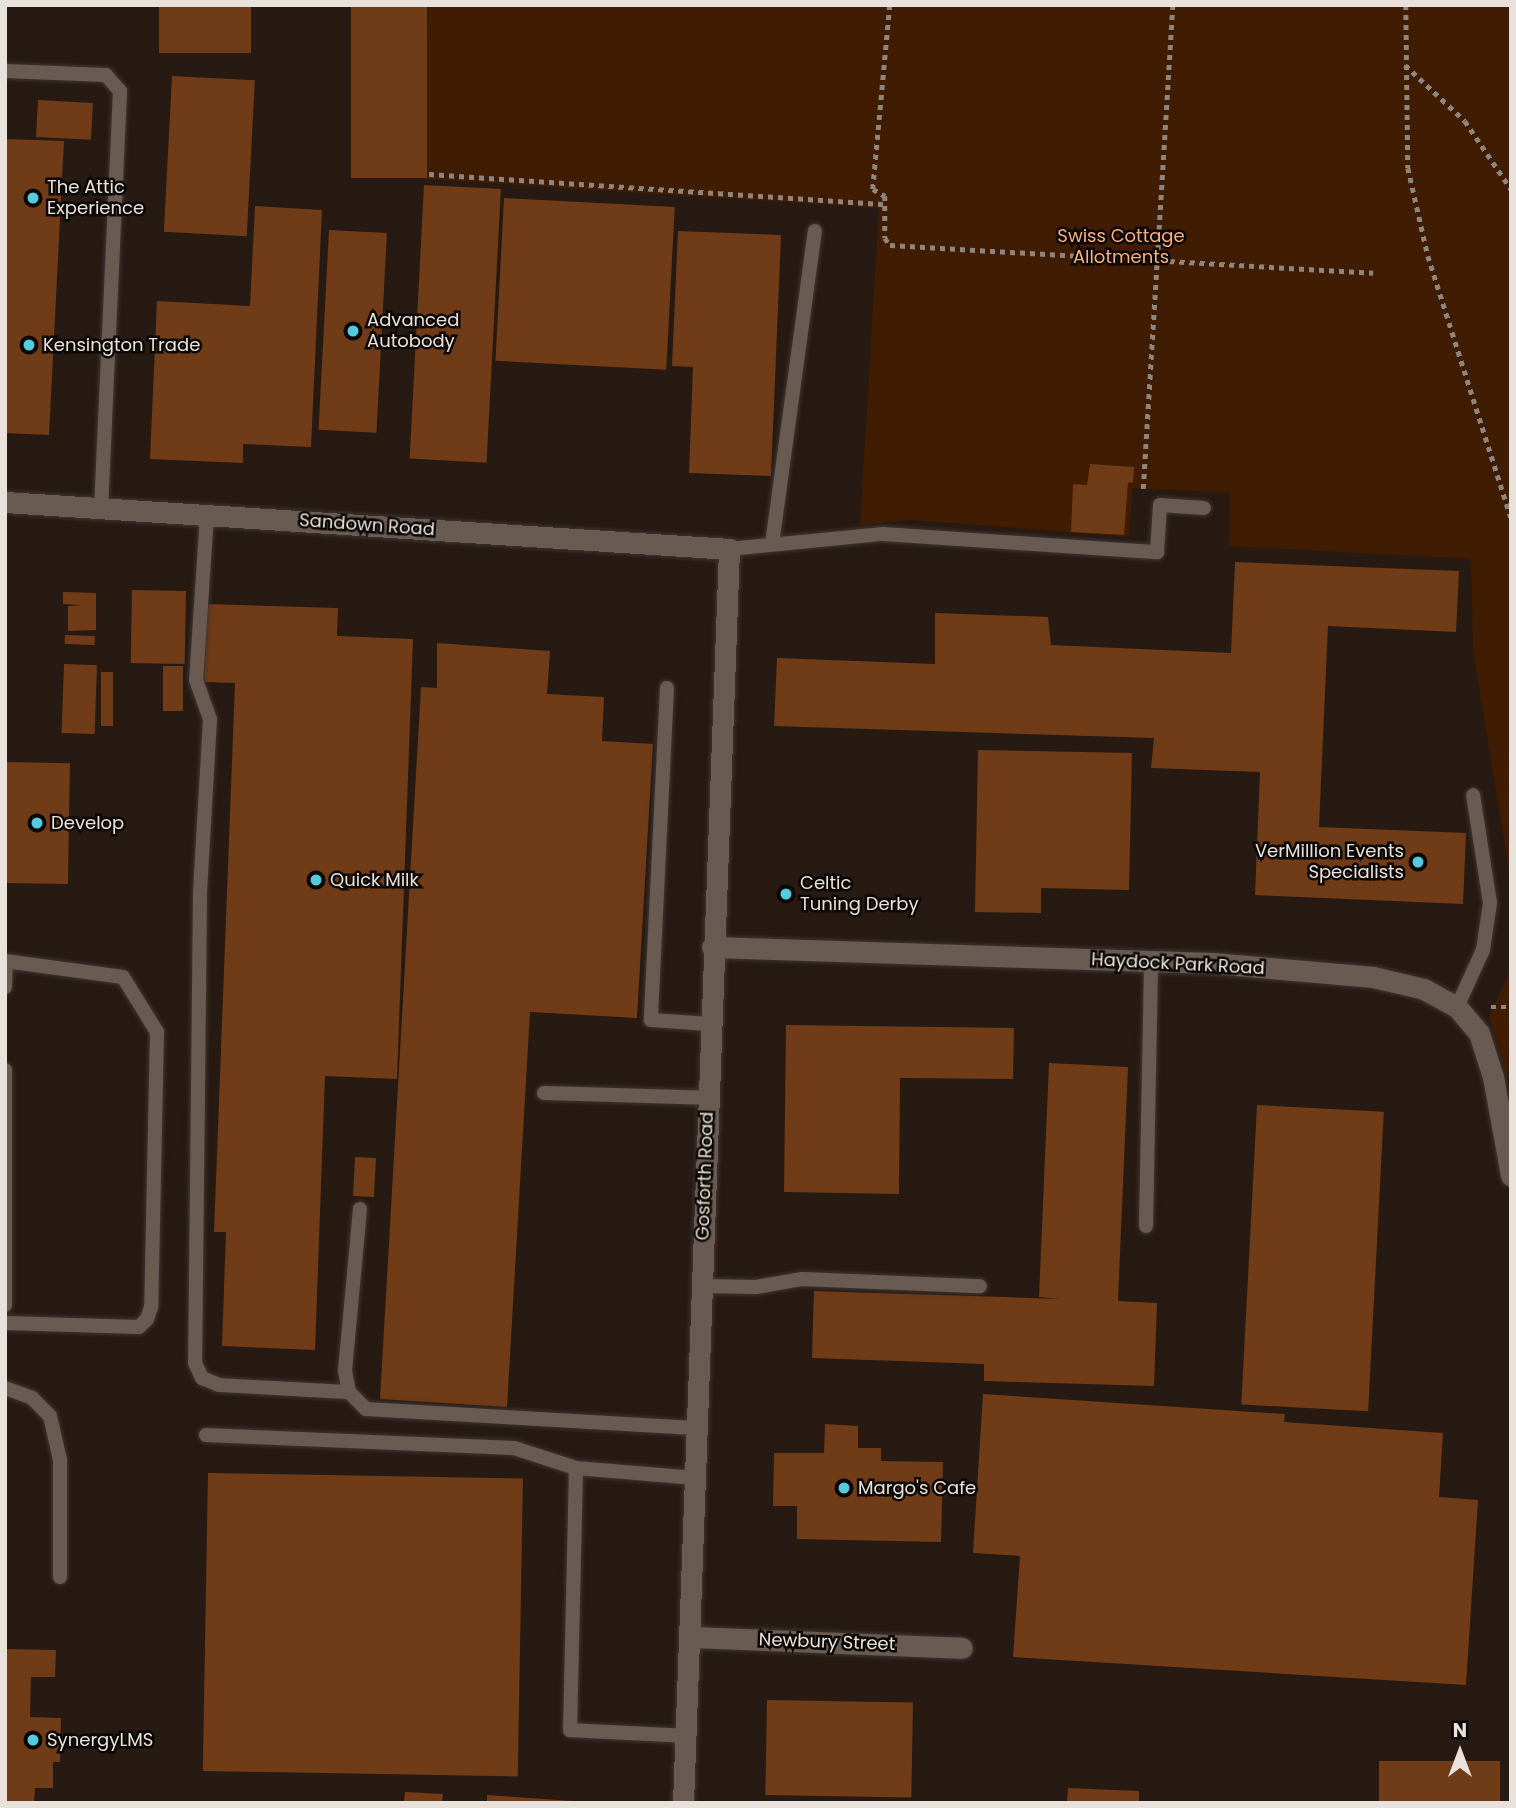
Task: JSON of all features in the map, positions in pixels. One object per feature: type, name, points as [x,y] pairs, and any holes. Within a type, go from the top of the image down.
[{"type":"street","name":"Sandown Road","points":[[5,502],[729,550]]},
{"type":"street","name":"Gosforth Road","points":[[683,1803],[691,1637],[712,947],[729,550]]},
{"type":"street","name":"Haydock Park Road","points":[[712,947],[1151,961],[1373,976],[1424,989],[1457,1007],[1483,1044],[1511,1175]]},
{"type":"street","name":"Newbury Street","points":[[691,1637],[962,1648]]},
{"type":"lane","points":[[5,71],[106,75],[120,91],[101,508]]},
{"type":"lane","points":[[772,544],[815,231]]},
{"type":"lane","points":[[729,550],[883,534],[1157,552],[1160,505],[1204,508]]},
{"type":"lane","points":[[207,515],[196,680],[210,719],[201,895],[195,1363],[202,1378],[219,1385],[349,1392]]},
{"type":"lane","points":[[667,688],[651,1020],[710,1024]]},
{"type":"lane","points":[[1457,1007],[1483,950],[1490,902],[1473,795]]},
{"type":"lane","points":[[5,987],[6,961],[123,977],[157,1032],[151,1307],[147,1320],[139,1327],[5,1323]]},
{"type":"lane","points":[[1146,1226],[1151,961]]},
{"type":"lane","points":[[5,1070],[5,1305]]},
{"type":"lane","points":[[544,1093],[708,1098]]},
{"type":"lane","points":[[360,1209],[345,1371],[349,1392],[366,1409],[698,1428]]},
{"type":"lane","points":[[702,1286],[755,1287],[802,1279],[980,1286]]},
{"type":"lane","points":[[5,1388],[32,1398],[50,1416],[60,1460],[60,1577]]},
{"type":"lane","points":[[206,1435],[514,1448],[576,1468],[696,1478]]},
{"type":"lane","points":[[576,1468],[570,1730],[687,1736]]},
{"type":"path","points":[[890,5],[873,189],[885,196],[886,237],[898,247],[1373,274]]},
{"type":"path","points":[[1160,505],[1144,498],[1140,475],[1172,5]]},
{"type":"path","points":[[1406,5],[1404,64],[1408,168],[1428,256],[1511,517]]},
{"type":"path","points":[[1404,64],[1465,121],[1511,189]]},
{"type":"path","points":[[429,174],[885,204]]},
{"type":"green space","name":"Swiss Cottage Allotments","points":[[428,5],[1511,5],[1511,883],[1473,650],[1471,559],[1229,546],[1230,493],[1133,488],[1129,537],[911,520],[860,525],[879,208],[423,179]]},
{"type":"green space","points":[[1511,968],[1511,1088],[1489,1017]]},
{"type":"building","points":[[159,5],[251,5],[251,53],[159,53]]},
{"type":"building","points":[[351,5],[427,5],[427,178],[351,178]]},
{"type":"building","points":[[172,76],[255,80],[247,236],[164,232]]},
{"type":"building","points":[[38,100],[93,103],[91,140],[36,137]]},
{"type":"building","points":[[5,139],[64,141],[49,435],[5,433]]},
{"type":"building","points":[[424,185],[501,189],[487,463],[410,459]]},
{"type":"building","points":[[504,198],[675,207],[666,370],[495,361]]},
{"type":"building","points":[[255,206],[322,210],[311,447],[243,444],[243,463],[150,459],[157,301],[250,306]]},
{"type":"building","name":"Advanced Autobody","points":[[329,230],[387,233],[376,433],[319,430]]},
{"type":"building","points":[[678,231],[781,235],[771,476],[689,473],[693,367],[672,366]]},
{"type":"building","points":[[1090,464],[1134,467],[1133,482],[1128,483],[1124,535],[1071,532],[1073,484],[1087,485]]},
{"type":"building","points":[[1235,562],[1459,571],[1456,632],[1328,626],[1319,827],[1466,833],[1463,904],[1255,895],[1260,772],[1151,768],[1154,738],[774,726],[777,658],[935,664],[935,613],[1048,617],[1051,645],[1231,653]]},
{"type":"building","points":[[132,590],[186,591],[185,664],[131,663]]},
{"type":"building","points":[[63,592],[96,593],[96,630],[68,631],[68,606],[82,605],[63,604]]},
{"type":"building","name":"Quick Milk","points":[[206,604],[338,608],[337,636],[413,639],[397,1079],[325,1076],[315,1350],[222,1346],[226,1232],[214,1232],[235,683],[203,682]]},
{"type":"building","points":[[65,635],[95,636],[95,645],[65,644]]},
{"type":"building","points":[[437,643],[550,651],[547,694],[604,697],[602,741],[653,744],[637,1018],[530,1012],[507,1407],[380,1399],[421,687],[437,688]]},
{"type":"building","points":[[64,664],[97,665],[95,734],[62,733]]},
{"type":"building","points":[[163,666],[183,666],[183,711],[163,711]]},
{"type":"building","points":[[101,672],[113,672],[113,726],[101,726]]},
{"type":"building","points":[[978,750],[1132,753],[1129,890],[1041,888],[1041,913],[975,912]]},
{"type":"building","name":"Develop","points":[[5,762],[70,763],[68,884],[5,883]]},
{"type":"building","points":[[786,1025],[1014,1028],[1013,1079],[900,1078],[899,1194],[784,1192]]},
{"type":"building","points":[[1049,1063],[1128,1067],[1118,1301],[1157,1303],[1154,1386],[984,1381],[984,1364],[812,1358],[814,1291],[1061,1299],[1039,1297]]},
{"type":"building","points":[[1257,1105],[1384,1112],[1368,1411],[1241,1405]]},
{"type":"building","points":[[355,1157],[376,1158],[374,1197],[353,1196]]},
{"type":"building","points":[[983,1394],[1285,1414],[1284,1422],[1443,1433],[1439,1497],[1478,1500],[1466,1685],[1013,1657],[1020,1556],[973,1553]]},
{"type":"building","points":[[825,1424],[858,1426],[858,1448],[881,1448],[881,1461],[943,1462],[941,1542],[797,1539],[797,1506],[773,1506],[774,1453],[824,1453]]},
{"type":"building","points":[[208,1473],[523,1478],[518,1776],[203,1771]]},
{"type":"building","name":"SynergyLMS","points":[[5,1649],[56,1650],[55,1677],[31,1677],[30,1717],[61,1718],[60,1762],[53,1762],[53,1788],[35,1788],[34,1803],[5,1803]]},
{"type":"building","points":[[767,1700],[913,1703],[911,1798],[765,1795]]},
{"type":"building","points":[[1379,1761],[1500,1761],[1500,1803],[1379,1803]]},
{"type":"building","points":[[1068,1788],[1139,1791],[1139,1803],[1067,1803]]},
{"type":"building","points":[[405,1792],[443,1794],[442,1803],[404,1803]]},
{"type":"building","points":[[487,1795],[573,1801],[573,1803],[487,1803]]},
{"type":"place","name":"The Attic Experience","points":[[33,198]]},
{"type":"place","name":"Advanced Autobody","points":[[353,331]]},
{"type":"place","name":"Kensington Trade","points":[[29,345]]},
{"type":"place","name":"Develop","points":[[37,823]]},
{"type":"place","name":"VerMillion Events Specialists","points":[[1418,862]]},
{"type":"place","name":"Quick Milk","points":[[316,880]]},
{"type":"place","name":"Celtic Tuning Derby","points":[[786,894]]},
{"type":"place","name":"Margo's Cafe","points":[[844,1488]]},
{"type":"place","name":"SynergyLMS","points":[[33,1740]]}]
